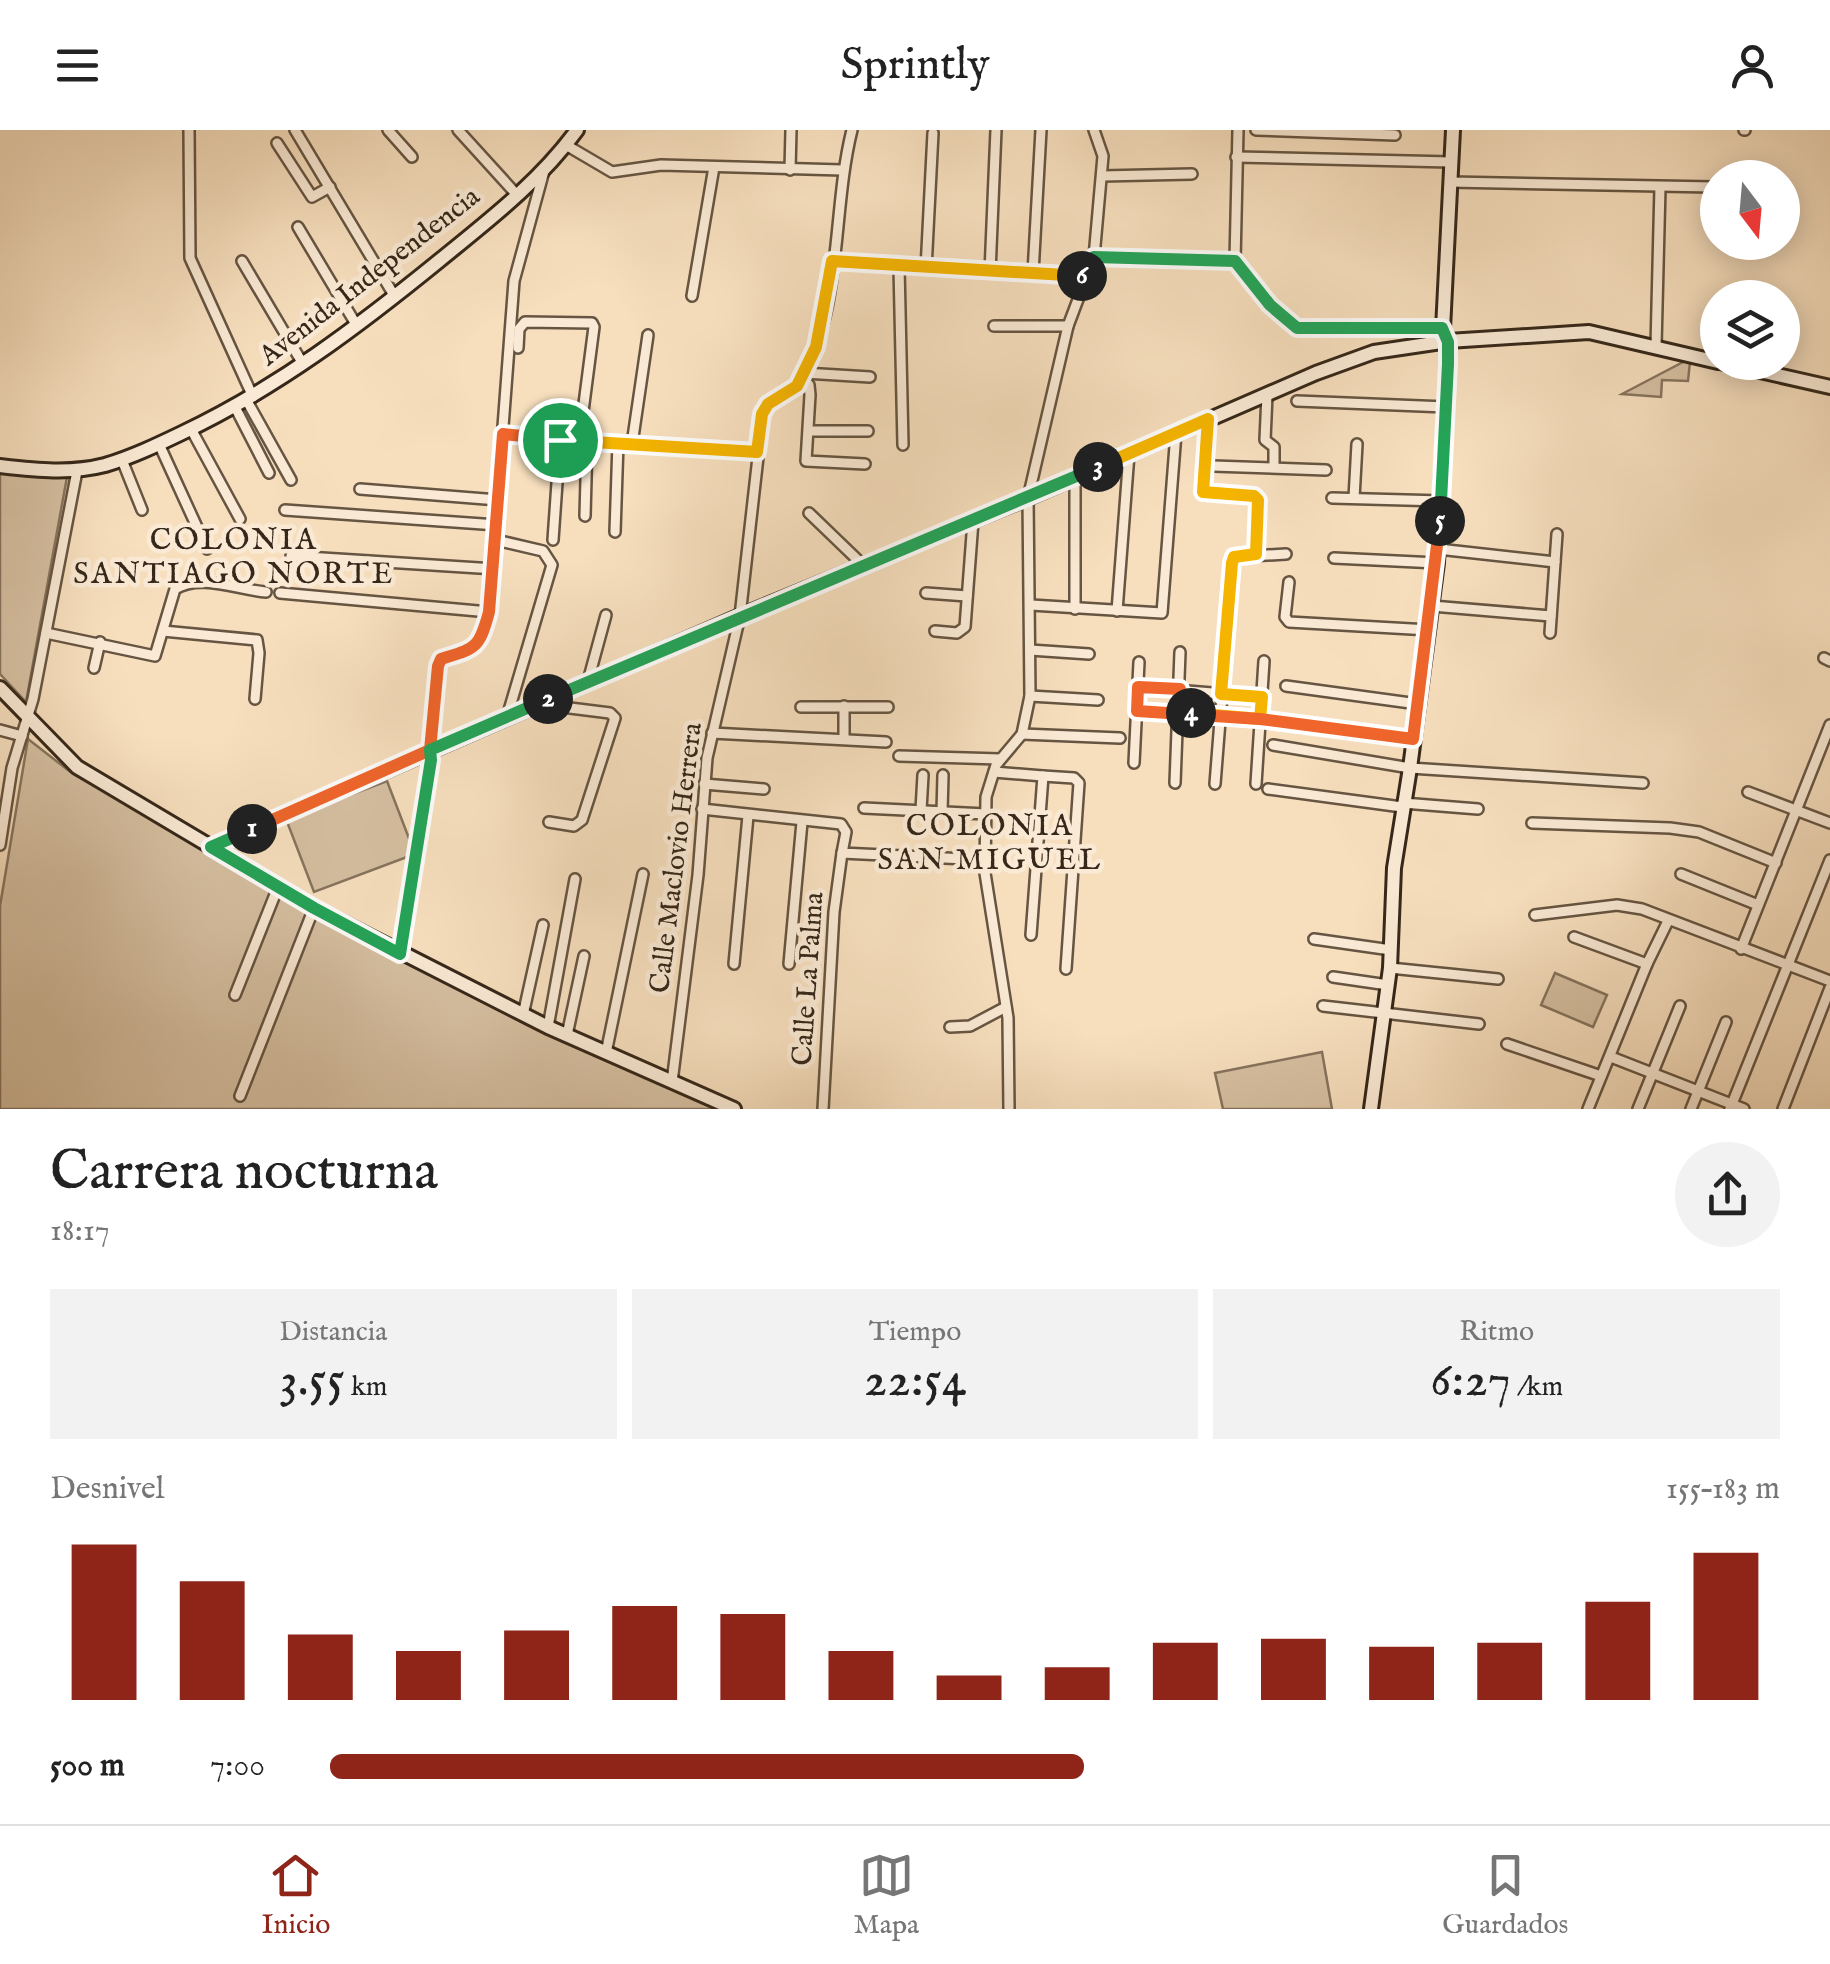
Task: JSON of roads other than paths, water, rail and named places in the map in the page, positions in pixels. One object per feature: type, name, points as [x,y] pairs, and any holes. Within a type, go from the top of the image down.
[{"type":"street","points":[[188,130],[190,258],[269,473]]},
{"type":"street","points":[[296,130],[395,297]]},
{"type":"street","points":[[388,130],[412,157]]},
{"type":"street","points":[[458,130],[517,195]]},
{"type":"street","name":"Avenida Independencia","points":[[0,466],[77,471],[122,460],[245,401],[395,297],[544,171],[577,130]]},
{"type":"street","points":[[790,170],[791,130]]},
{"type":"street","points":[[803,376],[822,324],[842,170],[852,130]]},
{"type":"street","points":[[990,272],[996,130]]},
{"type":"street","points":[[1033,273],[1041,130]]},
{"type":"street","points":[[1009,1109],[1010,1032],[986,860],[988,782],[1000,759],[1022,734],[1030,696],[1028,498],[1068,326],[1094,257],[1104,156],[1094,130]]},
{"type":"street","points":[[1238,130],[1235,261],[1270,305],[1297,328],[1445,335],[1588,332],[1700,357]]},
{"type":"street","points":[[1256,130],[1395,136]]},
{"type":"street","points":[[1371,1109],[1390,968],[1394,868],[1429,630],[1442,501],[1453,130]]},
{"type":"street","points":[[926,269],[934,133]]},
{"type":"street","points":[[277,143],[312,197],[330,187]]},
{"type":"street","points":[[566,145],[612,172],[660,164],[842,170]]},
{"type":"street","points":[[1236,157],[1451,162]]},
{"type":"street","points":[[692,296],[714,168]]},
{"type":"street","points":[[400,954],[431,760],[438,666],[441,659],[474,649],[482,638],[489,612],[514,281],[544,171]]},
{"type":"street","points":[[1102,176],[1192,174]]},
{"type":"street","points":[[1450,182],[1700,188]]},
{"type":"street","points":[[1656,346],[1660,187]]},
{"type":"street","points":[[298,227],[357,326]]},
{"type":"street","points":[[1094,257],[1235,261]]},
{"type":"street","points":[[242,261],[303,364]]},
{"type":"street","points":[[832,261],[1086,277]]},
{"type":"street","points":[[899,267],[904,445]]},
{"type":"street","points":[[518,348],[519,329],[524,322],[592,323],[594,327],[583,442],[585,516]]},
{"type":"street","points":[[994,326],[1068,326]]},
{"type":"street","points":[[632,444],[648,334]]},
{"type":"street","points":[[211,847],[588,681],[1208,419],[1374,352],[1445,335]]},
{"type":"street","points":[[803,376],[870,377]]},
{"type":"street","points":[[803,376],[810,395],[806,461],[865,464]]},
{"type":"street","name":"Calle Maclovio Herrera","points":[[672,1082],[698,875],[704,784],[740,616],[762,414],[768,404],[789,393],[803,376]]},
{"type":"street","points":[[1799,380],[1830,387]]},
{"type":"street","points":[[1266,395],[1264,440],[1274,447],[1274,467]]},
{"type":"street","points":[[245,401],[291,480]]},
{"type":"street","points":[[1297,401],[1446,407]]},
{"type":"street","points":[[1208,419],[1203,492],[1254,496],[1258,500],[1256,554]]},
{"type":"street","points":[[190,429],[240,519]]},
{"type":"street","points":[[809,432],[868,431]]},
{"type":"street","points":[[1032,606],[1162,613],[1176,433]]},
{"type":"street","points":[[503,434],[757,452]]},
{"type":"street","points":[[553,540],[560,440]]},
{"type":"street","points":[[159,444],[207,549]]},
{"type":"street","points":[[615,532],[618,444]]},
{"type":"street","points":[[1354,498],[1357,444]]},
{"type":"street","points":[[1117,611],[1129,454]]},
{"type":"street","points":[[122,460],[142,510]]},
{"type":"street","points":[[1213,466],[1326,470]]},
{"type":"street","points":[[0,841],[12,768],[28,719],[77,471]]},
{"type":"street","points":[[1075,477],[1075,609]]},
{"type":"street","points":[[360,488],[498,500]]},
{"type":"street","points":[[1332,498],[1442,501]]},
{"type":"street","points":[[285,510],[497,525]]},
{"type":"street","points":[[809,513],[864,566]]},
{"type":"street","points":[[935,631],[962,631],[972,521]]},
{"type":"street","points":[[1550,633],[1557,534]]},
{"type":"street","points":[[496,540],[543,551],[552,565],[506,717]]},
{"type":"street","points":[[1215,784],[1234,557],[1286,554]]},
{"type":"street","points":[[291,556],[494,569]]},
{"type":"street","points":[[1334,558],[1437,556],[1555,562]]},
{"type":"street","points":[[46,633],[155,656],[175,589],[200,582],[266,592]]},
{"type":"street","points":[[1289,582],[1285,617],[1289,622],[1429,630]]},
{"type":"street","points":[[280,593],[489,612]]},
{"type":"street","points":[[926,593],[967,596]]},
{"type":"street","points":[[1432,606],[1551,616]]},
{"type":"street","points":[[588,681],[606,615]]},
{"type":"street","points":[[163,631],[256,640],[259,653],[255,699]]},
{"type":"street","points":[[94,668],[100,642]]},
{"type":"street","points":[[1030,650],[1089,654]]},
{"type":"street","points":[[1175,783],[1180,652]]},
{"type":"street","points":[[1256,784],[1264,661]]},
{"type":"street","points":[[1134,763],[1139,662]]},
{"type":"street","points":[[1286,686],[1418,704]]},
{"type":"street","points":[[1138,687],[1262,697]]},
{"type":"street","points":[[0,688],[77,766],[314,908],[606,1054],[734,1109]]},
{"type":"street","points":[[1030,696],[1098,700]]},
{"type":"street","points":[[536,704],[614,716],[582,820],[574,826],[549,822]]},
{"type":"street","points":[[844,706],[844,738]]},
{"type":"street","points":[[801,707],[888,707]]},
{"type":"street","points":[[1137,711],[1260,719],[1413,739]]},
{"type":"street","points":[[1741,949],[1830,725]]},
{"type":"street","points":[[0,730],[22,736]]},
{"type":"street","points":[[712,733],[886,742]]},
{"type":"street","points":[[1022,734],[1120,738]]},
{"type":"street","points":[[1273,746],[1410,768],[1643,783]]},
{"type":"street","points":[[899,756],[1000,759]]},
{"type":"street","points":[[994,772],[1074,778],[1079,783],[1066,969]]},
{"type":"street","points":[[921,810],[922,775]]},
{"type":"street","points":[[942,812],[943,775]]},
{"type":"street","points":[[1031,935],[1043,776]]},
{"type":"street","points":[[704,784],[764,789]]},
{"type":"street","points":[[1268,789],[1402,805],[1478,809]]},
{"type":"street","points":[[1748,792],[1830,822]]},
{"type":"street","points":[[864,808],[986,814]]},
{"type":"street","points":[[702,809],[845,826],[842,853],[986,860]]},
{"type":"street","points":[[734,964],[748,816]]},
{"type":"street","points":[[789,964],[802,822]]},
{"type":"street","points":[[1532,823],[1699,832],[1776,863]]},
{"type":"street","name":"Calle La Palma","points":[[822,1109],[834,912],[842,853]]},
{"type":"street","points":[[1731,1107],[1830,860]]},
{"type":"street","points":[[606,1054],[643,874]]},
{"type":"street","points":[[1681,874],[1758,905]]},
{"type":"street","points":[[548,1026],[575,879]]},
{"type":"street","points":[[236,996],[278,887]]},
{"type":"street","points":[[1535,916],[1617,905],[1642,909],[1830,985],[1784,1109]]},
{"type":"street","points":[[240,1096],[314,908]]},
{"type":"street","points":[[1588,1109],[1668,921]]},
{"type":"street","points":[[523,1014],[543,925]]},
{"type":"street","points":[[1574,937],[1647,964]]},
{"type":"street","points":[[1314,939],[1391,950]]},
{"type":"street","points":[[567,1035],[584,956]]},
{"type":"street","points":[[1390,968],[1498,979]]},
{"type":"street","points":[[1333,977],[1388,985]]},
{"type":"street","points":[[1323,1006],[1479,1024]]},
{"type":"street","points":[[1638,1109],[1680,1006]]},
{"type":"street","points":[[950,1027],[970,1026],[1006,1007]]},
{"type":"street","points":[[1691,1109],[1726,1022]]},
{"type":"street","points":[[1507,1044],[1602,1076]]},
{"type":"street","points":[[1611,1057],[1744,1109]]},
{"type":"district","name":"COLONIA SANTIAGO NORTE","points":[[234,558]]},
{"type":"district","name":"COLONIA SAN MIGUEL","points":[[990,844]]}]
